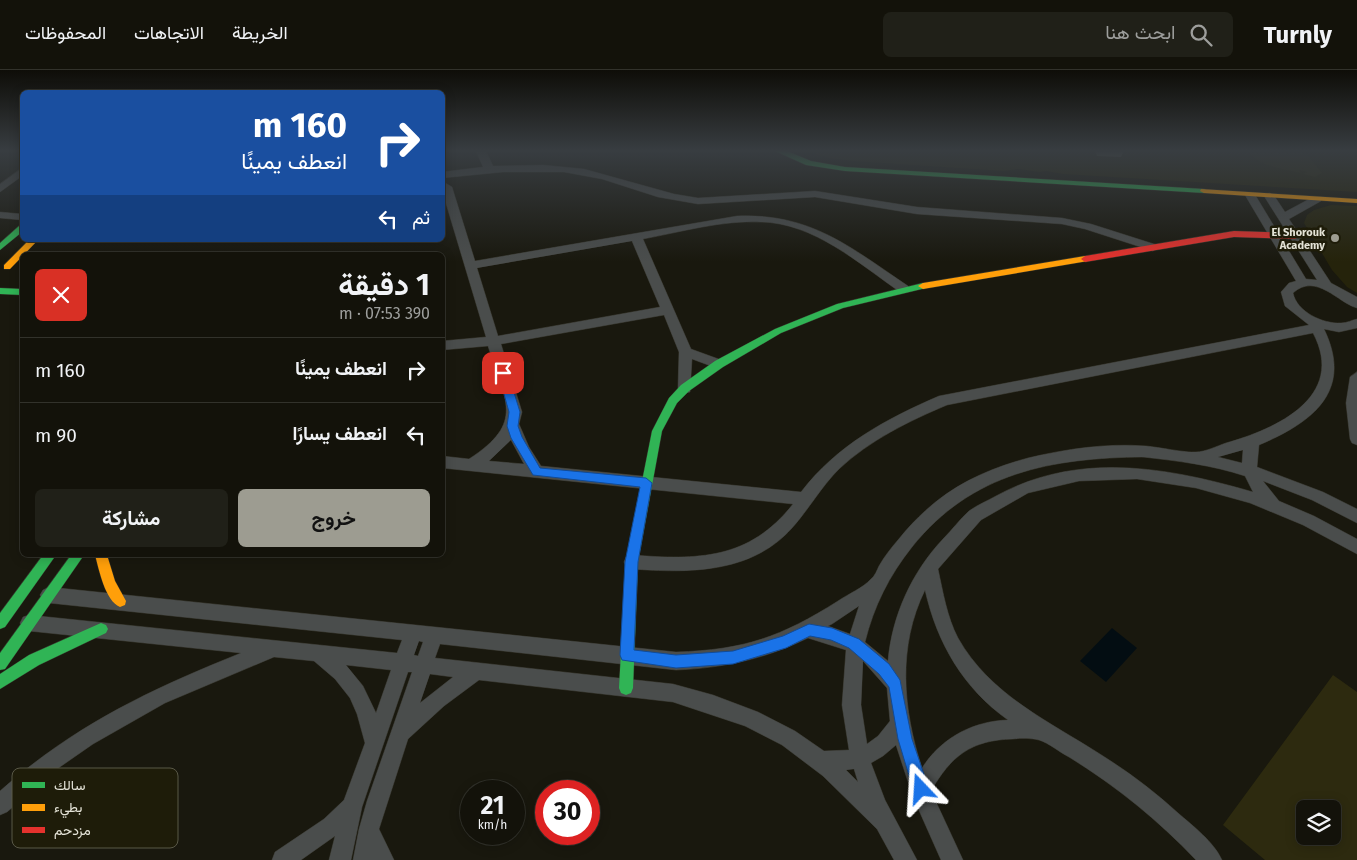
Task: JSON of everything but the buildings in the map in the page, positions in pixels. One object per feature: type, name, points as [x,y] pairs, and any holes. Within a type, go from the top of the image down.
[{"type":"street","points":[[446,188],[513,406],[513,426],[522,449],[537,472]]},
{"type":"street","points":[[638,188],[667,196],[696,201],[727,201],[815,194],[896,208],[1053,220],[1100,230],[1153,247]]},
{"type":"street","points":[[1189,188],[1269,196],[1357,201]]},
{"type":"street","points":[[1214,188],[1357,194]]},
{"type":"street","points":[[1250,194],[1303,283]]},
{"type":"street","points":[[1269,196],[1328,286]]},
{"type":"street","points":[[1283,218],[1317,199]]},
{"type":"street","points":[[0,216],[20,217]]},
{"type":"street","points":[[470,265],[749,218],[786,220],[820,233],[904,289]]},
{"type":"street","points":[[0,247],[20,230]]},
{"type":"street","points":[[1100,230],[1110,241],[1116,253]]},
{"type":"street","points":[[626,688],[626,655],[632,562],[657,431],[664,415],[685,388],[719,364],[756,342],[808,317],[840,306],[904,289],[1234,234],[1295,236]]},
{"type":"street","points":[[636,236],[686,352],[685,388]]},
{"type":"street","points":[[23,252],[32,242]]},
{"type":"street","points":[[0,283],[5,267],[20,256]]},
{"type":"street","points":[[5,267],[20,270]]},
{"type":"street","points":[[1195,458],[1218,453],[1276,433],[1295,421],[1322,392],[1330,376],[1330,360],[1326,345],[1315,324],[1295,309],[1286,297],[1290,288],[1303,283],[1328,286],[1357,304]]},
{"type":"street","points":[[0,291],[20,292]]},
{"type":"street","points":[[445,346],[493,341],[668,310]]},
{"type":"street","points":[[632,562],[679,566],[706,564],[732,557],[756,547],[776,534],[813,486],[836,463],[861,444],[901,419],[944,400],[1315,324],[1356,329]]},
{"type":"street","points":[[686,352],[719,364]]},
{"type":"street","points":[[1357,377],[1353,402],[1357,439]]},
{"type":"street","points":[[471,465],[496,447],[513,426]]},
{"type":"street","points":[[1253,441],[1248,459],[1249,470],[1261,492],[1272,503]]},
{"type":"street","points":[[906,860],[870,791],[860,759],[850,698],[854,644],[875,586],[895,556],[938,508],[962,490],[994,475],[1058,457],[1093,453],[1129,452],[1195,458],[1249,470],[1311,493],[1357,516]]},
{"type":"street","points":[[445,462],[804,499]]},
{"type":"street","points":[[952,860],[921,789],[901,723],[896,685],[898,651],[904,620],[914,592],[945,544],[964,524],[986,507],[1012,493],[1045,481],[1067,477],[1130,473],[1163,476],[1207,484],[1272,503],[1349,534],[1357,547]]},
{"type":"street","points":[[0,623],[49,557]]},
{"type":"street","points":[[0,664],[77,557]]},
{"type":"street","points":[[102,557],[109,582],[120,601]]},
{"type":"street","points":[[929,568],[941,622],[952,645],[968,669],[987,691],[1011,712],[1038,730],[1078,751],[1118,777],[1157,808],[1211,860]]},
{"type":"street","points":[[49,595],[676,661],[733,658],[777,645],[809,630],[875,586]]},
{"type":"street","points":[[29,623],[100,629],[673,693],[734,711],[778,733],[821,761],[886,823]]},
{"type":"street","points":[[0,682],[34,660],[100,629]]},
{"type":"street","points":[[809,630],[832,634],[854,644],[877,662],[896,685]]},
{"type":"street","points":[[340,860],[352,807],[413,633]]},
{"type":"street","points":[[364,860],[369,829],[434,635]]},
{"type":"street","points":[[44,768],[62,753],[103,726],[143,704],[274,648]]},
{"type":"street","points":[[318,654],[339,669],[356,689],[368,714],[374,744]]},
{"type":"street","points":[[400,735],[437,700],[477,671]]},
{"type":"street","points":[[821,761],[841,762],[860,759],[877,750],[891,738],[901,723]]},
{"type":"street","points":[[921,789],[932,767],[948,750],[966,738],[988,730],[1004,728],[1038,730]]},
{"type":"street","points":[[0,805],[12,795]]},
{"type":"street","points":[[283,860],[331,826],[352,807]]},
{"type":"street","points":[[369,829],[376,850],[383,860]]},
{"type":"shaded area","points":[[1289,188],[1357,188],[1357,192]]},
{"type":"shaded area","name":"El Shorouk Academy","points":[[1331,205],[1357,206],[1357,293],[1347,287],[1332,270],[1304,223],[1307,215],[1314,210]]},
{"type":"shaded area","points":[[1112,628],[1137,648],[1106,682],[1080,661]]},
{"type":"shaded area","points":[[1333,675],[1357,692],[1357,860],[1265,860],[1223,825]]},
{"type":"traffic: fast","points":[[1153,188],[1204,191]]},
{"type":"traffic: fast","points":[[0,247],[20,230]]},
{"type":"traffic: fast","points":[[626,688],[632,562],[657,431],[673,401],[685,388],[719,364],[778,331],[840,306],[923,286]]},
{"type":"traffic: fast","points":[[0,291],[20,292]]},
{"type":"traffic: fast","points":[[0,623],[49,557]]},
{"type":"traffic: fast","points":[[0,664],[77,557]]},
{"type":"traffic: fast","points":[[0,682],[34,660],[101,629]]},
{"type":"traffic: slow","points":[[1204,191],[1357,201]]},
{"type":"traffic: slow","points":[[22,252],[32,242]]},
{"type":"traffic: slow","points":[[7,267],[20,254]]},
{"type":"traffic: slow","points":[[923,286],[1085,259]]},
{"type":"traffic: slow","points":[[102,557],[109,583],[120,601]]},
{"type":"traffic: jam","points":[[1085,259],[1234,234],[1295,236]]},
{"type":"place","name":"El Shorouk Academy","points":[[1335,238]]},
{"type":"route","points":[[503,373],[513,406],[513,426],[517,438],[528,461],[537,472],[646,483],[632,562],[626,655],[676,661],[704,661],[733,658],[760,651],[786,642],[809,630],[832,634],[854,644],[870,655],[896,685],[901,723],[909,755],[921,789]]}]
